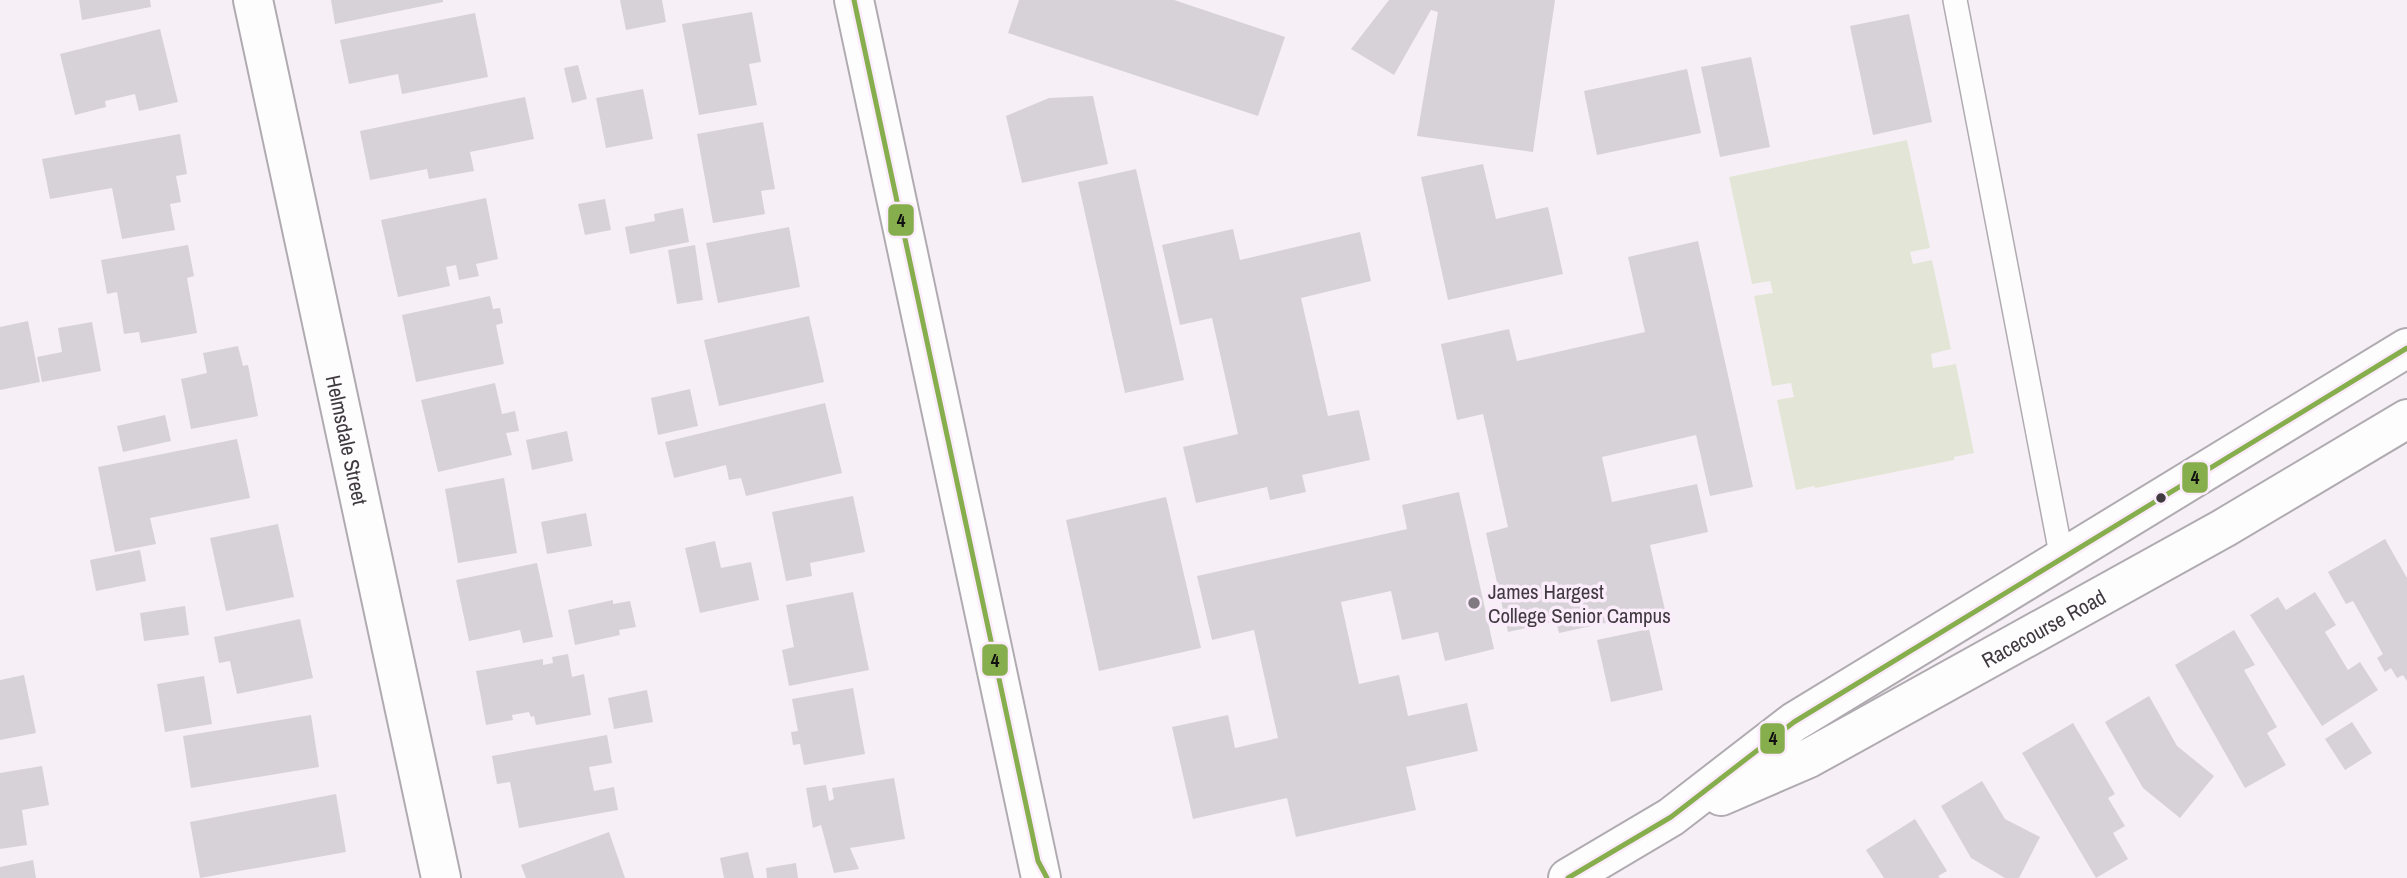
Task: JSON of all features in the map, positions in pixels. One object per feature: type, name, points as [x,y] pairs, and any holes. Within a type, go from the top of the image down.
[{"type":"street","name":"Helmsdale Street","points":[[253,0],[441,878]]},
{"type":"street","points":[[854,0],[1042,872]]},
{"type":"street","name":"Racecourse Road","points":[[1568,878],[1671,817],[1794,722],[2407,348]]},
{"type":"street","name":"Racecourse Road","points":[[1671,817],[1809,758],[2224,528],[2407,419]]},
{"type":"lane","points":[[1955,0],[2062,559]]},
{"type":"green space","points":[[1907,140],[1930,248],[1910,252],[1913,264],[1932,260],[1951,349],[1931,354],[1933,368],[1956,364],[1974,453],[1954,457],[1954,460],[1796,490],[1777,400],[1794,397],[1791,383],[1772,386],[1754,296],[1773,293],[1770,281],[1752,284],[1729,177]]},
{"type":"building","points":[[79,0],[150,0],[151,7],[82,20]]},
{"type":"building","points":[[331,0],[443,0],[443,2],[335,24]]},
{"type":"building","points":[[620,0],[662,0],[666,22],[626,30]]},
{"type":"building","points":[[1019,0],[1174,0],[1285,37],[1258,116],[1008,33]]},
{"type":"building","points":[[1389,0],[1555,0],[1533,152],[1417,136],[1438,12],[1431,10],[1394,75],[1351,49]]},
{"type":"building","points":[[752,12],[761,62],[749,64],[757,105],[699,115],[682,24]]},
{"type":"building","points":[[475,13],[488,77],[402,94],[398,74],[349,84],[340,40]]},
{"type":"building","points":[[1909,14],[1932,122],[1873,135],[1850,26]]},
{"type":"building","points":[[160,29],[178,102],[139,111],[135,94],[105,101],[106,107],[75,115],[60,54]]},
{"type":"building","points":[[1751,57],[1770,147],[1720,157],[1701,67]]},
{"type":"building","points":[[578,65],[587,99],[572,103],[564,68]]},
{"type":"building","points":[[1687,69],[1701,133],[1597,155],[1584,91]]},
{"type":"building","points":[[643,89],[653,139],[606,148],[596,98]]},
{"type":"building","points":[[1093,96],[1108,164],[1022,183],[1006,116],[1049,98]]},
{"type":"building","points":[[525,97],[534,139],[470,152],[474,171],[429,179],[427,169],[370,180],[360,131]]},
{"type":"building","points":[[763,122],[775,189],[761,191],[765,214],[713,223],[697,134]]},
{"type":"building","points":[[180,134],[187,174],[176,176],[181,202],[170,204],[175,230],[122,239],[112,188],[50,199],[42,159]]},
{"type":"building","points":[[1483,164],[1496,219],[1548,207],[1563,274],[1448,300],[1421,177]]},
{"type":"building","points":[[1136,169],[1184,380],[1125,393],[1078,182]]},
{"type":"building","points":[[486,198],[498,259],[476,264],[479,276],[459,280],[456,265],[446,267],[450,286],[398,297],[381,220]]},
{"type":"building","points":[[605,199],[611,230],[585,235],[578,204]]},
{"type":"building","points":[[683,208],[689,242],[630,254],[625,227],[655,221],[654,214]]},
{"type":"building","points":[[789,227],[800,287],[718,303],[706,243]]},
{"type":"building","points":[[1233,229],[1240,260],[1360,232],[1371,281],[1301,298],[1328,416],[1359,410],[1370,460],[1302,475],[1306,492],[1270,500],[1267,487],[1196,503],[1183,447],[1238,434],[1212,318],[1180,325],[1162,245]]},
{"type":"building","points":[[1698,241],[1753,487],[1710,496],[1696,435],[1602,457],[1612,502],[1697,484],[1708,532],[1650,545],[1665,610],[1559,633],[1556,621],[1508,632],[1486,533],[1508,527],[1483,414],[1457,420],[1441,344],[1509,329],[1517,361],[1645,332],[1628,257]]},
{"type":"building","points":[[188,245],[194,276],[187,278],[197,333],[141,343],[139,332],[124,334],[117,292],[107,294],[101,260]]},
{"type":"building","points":[[695,245],[703,300],[677,304],[668,250]]},
{"type":"building","points":[[490,296],[493,309],[500,308],[503,323],[496,325],[504,364],[416,382],[402,315]]},
{"type":"building","points":[[809,316],[824,382],[719,406],[704,340]]},
{"type":"building","points":[[28,321],[40,382],[0,390],[0,327]]},
{"type":"building","points":[[92,322],[101,371],[42,382],[37,357],[62,352],[58,328]]},
{"type":"building","points":[[238,346],[243,366],[248,365],[258,416],[191,429],[181,379],[207,373],[203,353]]},
{"type":"building","points":[[495,383],[502,414],[515,411],[519,431],[506,433],[512,455],[438,472],[421,400]]},
{"type":"building","points":[[690,389],[698,426],[658,435],[651,398]]},
{"type":"building","points":[[825,403],[842,473],[746,496],[741,478],[729,480],[726,465],[674,478],[665,442]]},
{"type":"building","points":[[165,415],[171,441],[123,452],[117,426]]},
{"type":"building","points":[[567,431],[573,461],[532,470],[526,440]]},
{"type":"building","points":[[237,439],[250,498],[150,518],[156,544],[115,552],[98,467]]},
{"type":"building","points":[[504,478],[517,553],[458,563],[445,489]]},
{"type":"building","points":[[1459,492],[1494,649],[1445,661],[1438,632],[1402,640],[1391,591],[1341,602],[1359,684],[1399,675],[1408,716],[1467,703],[1478,751],[1406,767],[1416,810],[1296,837],[1287,798],[1193,819],[1172,727],[1228,715],[1235,748],[1278,738],[1254,630],[1212,640],[1197,576],[1407,529],[1402,505]]},
{"type":"building","points":[[853,496],[865,552],[810,563],[812,576],[786,581],[772,512]]},
{"type":"building","points":[[1166,497],[1201,648],[1099,671],[1066,520]]},
{"type":"building","points":[[586,513],[592,546],[547,554],[541,522]]},
{"type":"building","points":[[278,524],[294,597],[226,611],[210,538]]},
{"type":"building","points":[[2385,539],[2407,578],[2407,681],[2403,675],[2397,678],[2391,668],[2385,672],[2377,658],[2383,654],[2353,601],[2346,604],[2328,572]]},
{"type":"building","points":[[715,541],[721,568],[751,562],[759,600],[700,613],[685,548]]},
{"type":"building","points":[[140,550],[146,581],[96,591],[90,560]]},
{"type":"building","points":[[537,563],[553,637],[523,643],[520,630],[469,641],[456,580]]},
{"type":"building","points":[[853,592],[869,670],[789,686],[782,650],[794,647],[786,605]]},
{"type":"building","points":[[2315,592],[2336,625],[2325,632],[2348,670],[2360,662],[2378,690],[2322,726],[2250,615],[2278,597],[2286,610]]},
{"type":"building","points":[[613,600],[613,604],[630,601],[636,627],[619,630],[620,635],[575,645],[568,610]]},
{"type":"building","points":[[185,606],[189,635],[144,641],[140,613]]},
{"type":"building","points":[[300,619],[313,678],[237,694],[230,661],[219,663],[214,637]]},
{"type":"building","points":[[1649,629],[1663,690],[1611,702],[1597,640]]},
{"type":"building","points":[[2234,630],[2255,665],[2244,670],[2277,727],[2267,733],[2286,765],[2245,788],[2175,665]]},
{"type":"building","points":[[568,654],[572,677],[584,674],[591,715],[536,725],[534,716],[531,717],[529,712],[512,715],[513,720],[486,725],[476,671],[543,659],[543,665],[553,663],[552,657]]},
{"type":"building","points":[[24,675],[36,733],[0,740],[0,680]]},
{"type":"building","points":[[204,676],[212,724],[165,732],[157,684]]},
{"type":"building","points":[[853,688],[865,754],[804,765],[800,744],[793,745],[791,732],[798,731],[792,699]]},
{"type":"building","points":[[647,690],[653,722],[614,729],[608,698]]},
{"type":"building","points":[[2149,696],[2177,746],[2214,776],[2180,818],[2143,788],[2105,722]]},
{"type":"building","points":[[311,715],[319,767],[191,788],[183,736]]},
{"type":"building","points":[[2352,722],[2372,753],[2345,770],[2325,739]]},
{"type":"building","points":[[2073,723],[2115,794],[2108,798],[2125,826],[2113,833],[2128,859],[2096,878],[2022,753]]},
{"type":"building","points":[[607,735],[612,763],[589,767],[594,791],[614,787],[618,810],[519,828],[510,782],[497,784],[492,756]]},
{"type":"building","points":[[42,766],[49,805],[22,810],[27,845],[0,849],[0,773]]},
{"type":"building","points":[[894,778],[905,839],[850,848],[859,869],[834,873],[821,825],[813,828],[806,788],[826,785],[829,801],[834,799],[832,788]]},
{"type":"building","points":[[1982,781],[2005,819],[2040,837],[2019,878],[2005,878],[1971,858],[1941,806]]},
{"type":"building","points":[[336,794],[346,852],[200,878],[190,822]]},
{"type":"building","points":[[1915,819],[1947,871],[1938,876],[1940,878],[1884,878],[1866,850]]},
{"type":"building","points":[[609,832],[625,878],[526,878],[521,865]]},
{"type":"building","points":[[748,852],[754,878],[724,878],[720,858]]},
{"type":"building","points":[[33,860],[36,878],[0,878],[0,867]]},
{"type":"building","points":[[796,863],[798,878],[767,878],[766,868]]},
{"type":"transit line","name":"4","points":[[854,0],[1038,861],[1047,878]]},
{"type":"transit line","name":"4","points":[[1568,878],[1671,817],[1794,722],[2407,348]]},
{"type":"place","name":"James Hargest College Senior Campus","points":[[1474,603]]}]
